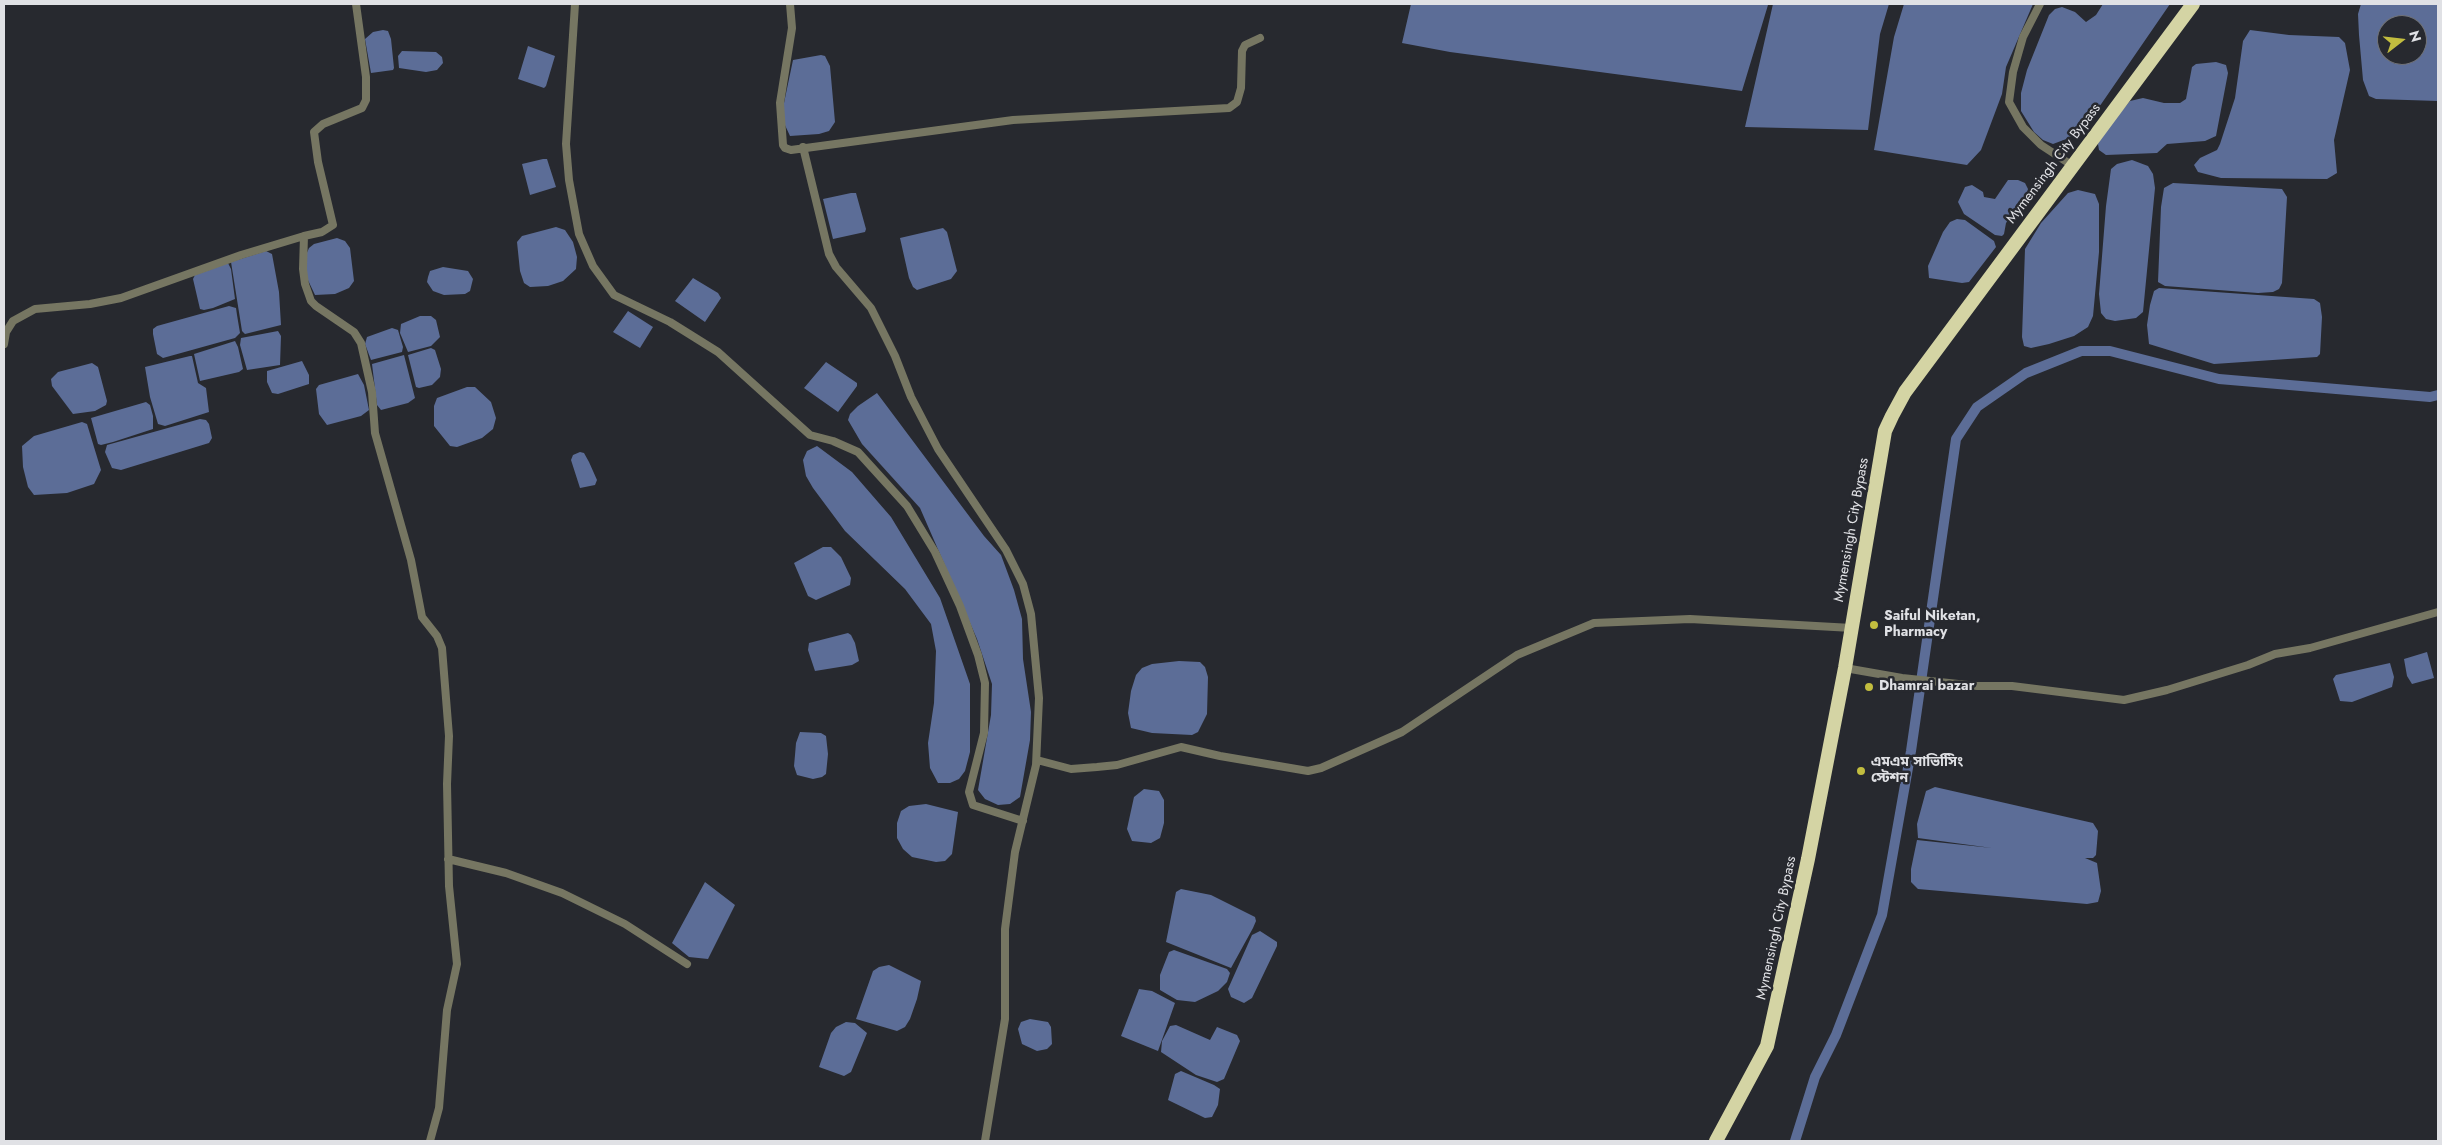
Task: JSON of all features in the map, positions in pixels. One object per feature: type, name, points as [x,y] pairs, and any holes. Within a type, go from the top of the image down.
[{"type":"highway","name":"Mymensingh City Bypass","points":[[1716,1141],[1767,1046],[1808,860],[1845,668],[1885,431],[1894,410],[2193,4]]},
{"type":"street","points":[[4,344],[6,332],[13,321],[35,309],[90,304],[121,298],[241,255],[322,232],[333,225],[314,138],[316,129],[323,124],[362,108],[366,100],[366,77],[356,4]]},
{"type":"street","points":[[575,4],[566,144],[569,180],[579,234],[594,266],[614,295],[670,322],[718,352],[810,435],[833,441],[858,452],[907,506],[936,552],[960,606],[978,655],[985,683],[984,733],[970,792],[972,805],[1023,821]]},
{"type":"street","points":[[790,4],[792,28],[780,103],[785,148],[791,150],[1013,120],[1143,115],[1229,108],[1237,102],[1241,88],[1242,51],[1245,45],[1260,38]]},
{"type":"street","points":[[2040,4],[2023,38],[2014,72],[2009,102],[2023,126],[2041,145],[2073,166]]},
{"type":"street","points":[[803,147],[829,254],[836,267],[871,308],[895,356],[911,397],[938,449],[953,474],[1006,550],[1023,584],[1031,614],[1039,698],[1036,760],[1015,852],[1005,929],[1005,1019],[984,1141]]},
{"type":"street","points":[[304,236],[303,269],[305,284],[311,301],[354,332],[362,343],[372,392],[375,433],[411,560],[422,617],[437,636],[442,648],[449,736],[448,859],[452,932],[457,964],[447,1010],[439,1108],[430,1141]]},
{"type":"street","points":[[1845,668],[1902,678],[2012,686],[2124,700],[2166,690],[2248,665],[2275,654],[2310,648],[2438,612]]},
{"type":"street","points":[[1036,760],[1070,769],[1097,767],[1117,765],[1182,747],[1220,756],[1308,770],[1321,768],[1402,732],[1517,655],[1589,625],[1624,621],[1690,619],[1852,628]]},
{"type":"street","points":[[448,859],[506,873],[562,893],[625,924],[687,964]]},
{"type":"water","points":[[1411,4],[1768,5],[1742,91],[1450,52],[1402,43]]},
{"type":"water","points":[[1773,4],[1889,4],[1880,34],[1868,130],[1745,127]]},
{"type":"water","points":[[1904,4],[2033,4],[2006,67],[2002,94],[1981,150],[1967,165],[1874,150],[1894,37]]},
{"type":"water","points":[[2103,4],[2170,4],[2095,113],[2069,138],[2053,144],[2043,140],[2034,132],[2021,111],[2021,93],[2027,70],[2049,15],[2055,9],[2062,7],[2075,12],[2086,22],[2096,15]]},
{"type":"water","points":[[2361,4],[2438,4],[2438,101],[2376,99],[2369,96],[2363,80],[2358,14]]},
{"type":"water","points":[[2250,30],[2289,35],[2339,37],[2345,43],[2350,70],[2334,140],[2337,173],[2327,179],[2221,178],[2198,172],[2194,165],[2200,158],[2217,150],[2220,144],[2235,98],[2243,41]]},
{"type":"water","points":[[388,31],[391,39],[394,68],[393,70],[371,73],[365,39],[373,32]]},
{"type":"water","points":[[528,46],[555,56],[544,88],[518,79]]},
{"type":"water","points":[[402,51],[436,52],[442,57],[443,63],[437,70],[426,72],[399,68],[398,56]]},
{"type":"water","points":[[825,56],[830,66],[835,122],[829,131],[819,134],[790,136],[784,123],[784,103],[793,60]]},
{"type":"water","points":[[2216,62],[2226,65],[2228,73],[2216,136],[2205,141],[2167,144],[2157,153],[2106,155],[2099,150],[2100,137],[2130,101],[2143,98],[2164,103],[2180,103],[2186,99],[2192,67],[2196,64]]},
{"type":"water","points":[[547,159],[556,187],[530,195],[522,164]]},
{"type":"water","points":[[2132,160],[2148,166],[2153,174],[2155,188],[2143,312],[2136,318],[2115,321],[2106,319],[2101,313],[2099,294],[2106,206],[2111,169],[2117,164]]},
{"type":"water","points":[[2008,180],[2018,180],[2025,183],[2029,191],[2006,223],[2004,234],[2002,236],[1995,235],[1964,214],[1958,202],[1965,187],[1972,185],[1983,192],[1984,197],[1995,199]]},
{"type":"water","points":[[2173,183],[2282,189],[2287,197],[2282,283],[2279,289],[2273,292],[2258,293],[2165,286],[2158,282],[2161,207],[2164,188]]},
{"type":"water","points":[[2078,190],[2095,194],[2099,204],[2099,252],[2093,316],[2088,327],[2074,336],[2031,348],[2024,346],[2022,337],[2025,249],[2041,223],[2068,193]]},
{"type":"water","points":[[856,193],[866,229],[865,232],[833,239],[823,199]]},
{"type":"water","points":[[1957,219],[1965,220],[1994,241],[1996,247],[1969,282],[1962,283],[1929,278],[1928,266],[1943,232],[1950,222]]},
{"type":"water","points":[[556,227],[565,230],[573,242],[577,257],[576,269],[563,281],[548,286],[530,287],[524,283],[520,271],[517,242],[522,236]]},
{"type":"water","points":[[943,228],[947,232],[957,271],[951,279],[917,290],[913,287],[909,278],[900,238]]},
{"type":"water","points":[[337,238],[345,241],[350,248],[354,281],[349,288],[335,294],[315,295],[306,276],[306,255],[309,248],[314,244]]},
{"type":"water","points":[[266,251],[272,254],[279,292],[281,325],[245,334],[242,331],[231,262]]},
{"type":"water","points":[[228,263],[231,269],[235,299],[213,308],[200,309],[193,279],[195,275]]},
{"type":"water","points":[[443,267],[468,271],[473,279],[470,291],[465,294],[444,295],[433,291],[427,282],[430,271]]},
{"type":"water","points":[[693,278],[718,293],[721,298],[705,322],[675,301]]},
{"type":"water","points":[[2159,288],[2314,299],[2320,303],[2322,317],[2320,354],[2317,357],[2214,364],[2149,344],[2147,325],[2150,305],[2154,291]]},
{"type":"water","points":[[229,306],[236,308],[240,333],[235,338],[163,358],[157,354],[153,329],[157,326]]},
{"type":"water","points":[[628,311],[653,327],[640,348],[613,332]]},
{"type":"water","points":[[420,316],[431,316],[436,320],[440,337],[431,346],[408,352],[400,333],[401,324]]},
{"type":"water","points":[[392,328],[398,330],[403,347],[402,352],[371,360],[365,344],[367,337]]},
{"type":"water","points":[[278,331],[281,336],[280,365],[247,370],[240,345],[241,338]]},
{"type":"water","points":[[235,341],[243,369],[239,372],[200,381],[194,354]]},
{"type":"water","points":[[431,348],[435,350],[441,369],[440,377],[432,385],[416,387],[408,355]]},
{"type":"water","points":[[404,355],[415,398],[408,403],[381,410],[377,405],[372,364]]},
{"type":"water","points":[[192,356],[198,383],[206,388],[209,412],[165,426],[158,424],[150,397],[145,367]]},
{"type":"water","points":[[302,361],[309,375],[309,384],[278,394],[272,393],[267,382],[267,371]]},
{"type":"water","points":[[826,362],[857,383],[857,386],[838,412],[804,388]]},
{"type":"water","points":[[92,363],[98,367],[107,401],[106,405],[95,411],[73,414],[52,386],[51,379],[58,372]]},
{"type":"water","points":[[358,374],[364,385],[369,410],[361,416],[327,425],[319,414],[316,389],[319,385]]},
{"type":"water","points":[[467,387],[475,387],[491,402],[496,418],[493,429],[482,438],[457,447],[450,446],[434,426],[434,406],[437,398]]},
{"type":"water","points":[[877,393],[984,536],[1001,555],[1014,590],[1022,619],[1023,659],[1031,712],[1030,740],[1020,797],[1010,804],[998,805],[985,799],[978,790],[991,715],[992,684],[977,639],[920,508],[862,444],[848,420],[850,414],[858,406]]},
{"type":"water","points":[[146,402],[150,405],[153,416],[153,429],[113,442],[98,444],[91,418]]},
{"type":"water","points":[[200,419],[206,420],[209,424],[212,438],[209,443],[121,470],[112,468],[105,452],[107,445]]},
{"type":"water","points":[[82,422],[87,424],[101,470],[94,484],[67,493],[34,495],[28,487],[23,467],[22,446],[34,436]]},
{"type":"water","points":[[817,446],[852,472],[891,517],[940,598],[970,684],[970,752],[965,771],[959,779],[950,783],[938,783],[930,768],[928,743],[934,703],[936,651],[931,624],[905,589],[845,531],[813,488],[806,476],[803,460],[807,451]]},
{"type":"water","points":[[580,452],[584,453],[589,462],[597,480],[595,485],[580,488],[571,460],[573,455]]},
{"type":"water","points":[[823,547],[831,547],[841,557],[851,578],[850,585],[816,600],[808,596],[794,563]]},
{"type":"water","points":[[848,633],[855,643],[859,661],[852,665],[815,671],[808,650],[809,643]]},
{"type":"water","points":[[2427,652],[2434,678],[2412,684],[2407,676],[2404,659]]},
{"type":"water","points":[[1179,661],[1200,662],[1205,667],[1208,677],[1207,714],[1198,732],[1192,735],[1152,733],[1131,728],[1128,713],[1131,691],[1136,675],[1142,668],[1152,664]]},
{"type":"water","points":[[2390,663],[2394,677],[2392,687],[2352,702],[2340,701],[2333,679],[2336,675]]},
{"type":"water","points":[[800,732],[821,733],[826,736],[828,754],[826,774],[822,777],[813,779],[797,775],[794,766],[796,743]]},
{"type":"water","points":[[1935,787],[2093,823],[2098,831],[2096,855],[2093,858],[2085,858],[2097,863],[2101,891],[2098,902],[2087,904],[1918,889],[1911,882],[1911,869],[1917,840],[1992,848],[1918,838],[1917,824],[1926,791]]},
{"type":"water","points":[[1144,789],[1159,791],[1164,800],[1164,823],[1160,838],[1151,843],[1132,841],[1127,829],[1134,797]]},
{"type":"water","points":[[926,804],[958,812],[952,854],[945,861],[936,862],[912,857],[903,849],[897,838],[897,823],[901,811],[909,806]]},
{"type":"water","points":[[705,882],[735,905],[708,959],[689,957],[672,943]]},
{"type":"water","points":[[1181,889],[1211,895],[1255,917],[1256,921],[1253,928],[1231,968],[1166,942],[1176,892]]},
{"type":"water","points":[[1260,931],[1277,942],[1277,946],[1252,998],[1244,1003],[1231,997],[1228,989],[1252,935]]},
{"type":"water","points":[[1174,950],[1227,969],[1230,973],[1227,982],[1218,991],[1195,1002],[1177,1000],[1160,990],[1160,975],[1169,952]]},
{"type":"water","points":[[889,965],[921,981],[910,1019],[905,1027],[897,1031],[856,1019],[873,971],[879,967]]},
{"type":"water","points":[[1139,989],[1152,991],[1175,1003],[1158,1051],[1121,1036]]},
{"type":"water","points":[[1030,1019],[1048,1022],[1051,1027],[1052,1044],[1047,1049],[1037,1051],[1022,1044],[1018,1029],[1021,1022]]},
{"type":"water","points":[[846,1022],[855,1023],[867,1033],[851,1072],[844,1076],[819,1067],[831,1033],[836,1027]]},
{"type":"water","points":[[1176,1025],[1210,1040],[1217,1027],[1237,1035],[1240,1041],[1224,1079],[1217,1082],[1196,1075],[1161,1052],[1162,1041],[1170,1026]]},
{"type":"water","points":[[1181,1071],[1220,1089],[1218,1105],[1212,1117],[1205,1118],[1168,1100],[1175,1074]]},
{"type":"waterway","points":[[1795,1141],[1815,1077],[1836,1035],[1882,915],[1911,751],[1956,439],[1977,407],[2026,373],[2081,351],[2110,351],[2219,379],[2430,397],[2438,395]]},
{"type":"place","name":"Saiful Niketan, Pharmacy","points":[[1874,625]]},
{"type":"place","name":"Dhamrai bazar","points":[[1869,687]]},
{"type":"place","name":"এমএম সাভ‌িসি‌িং স্ট‌েশন","points":[[1861,771]]}]
